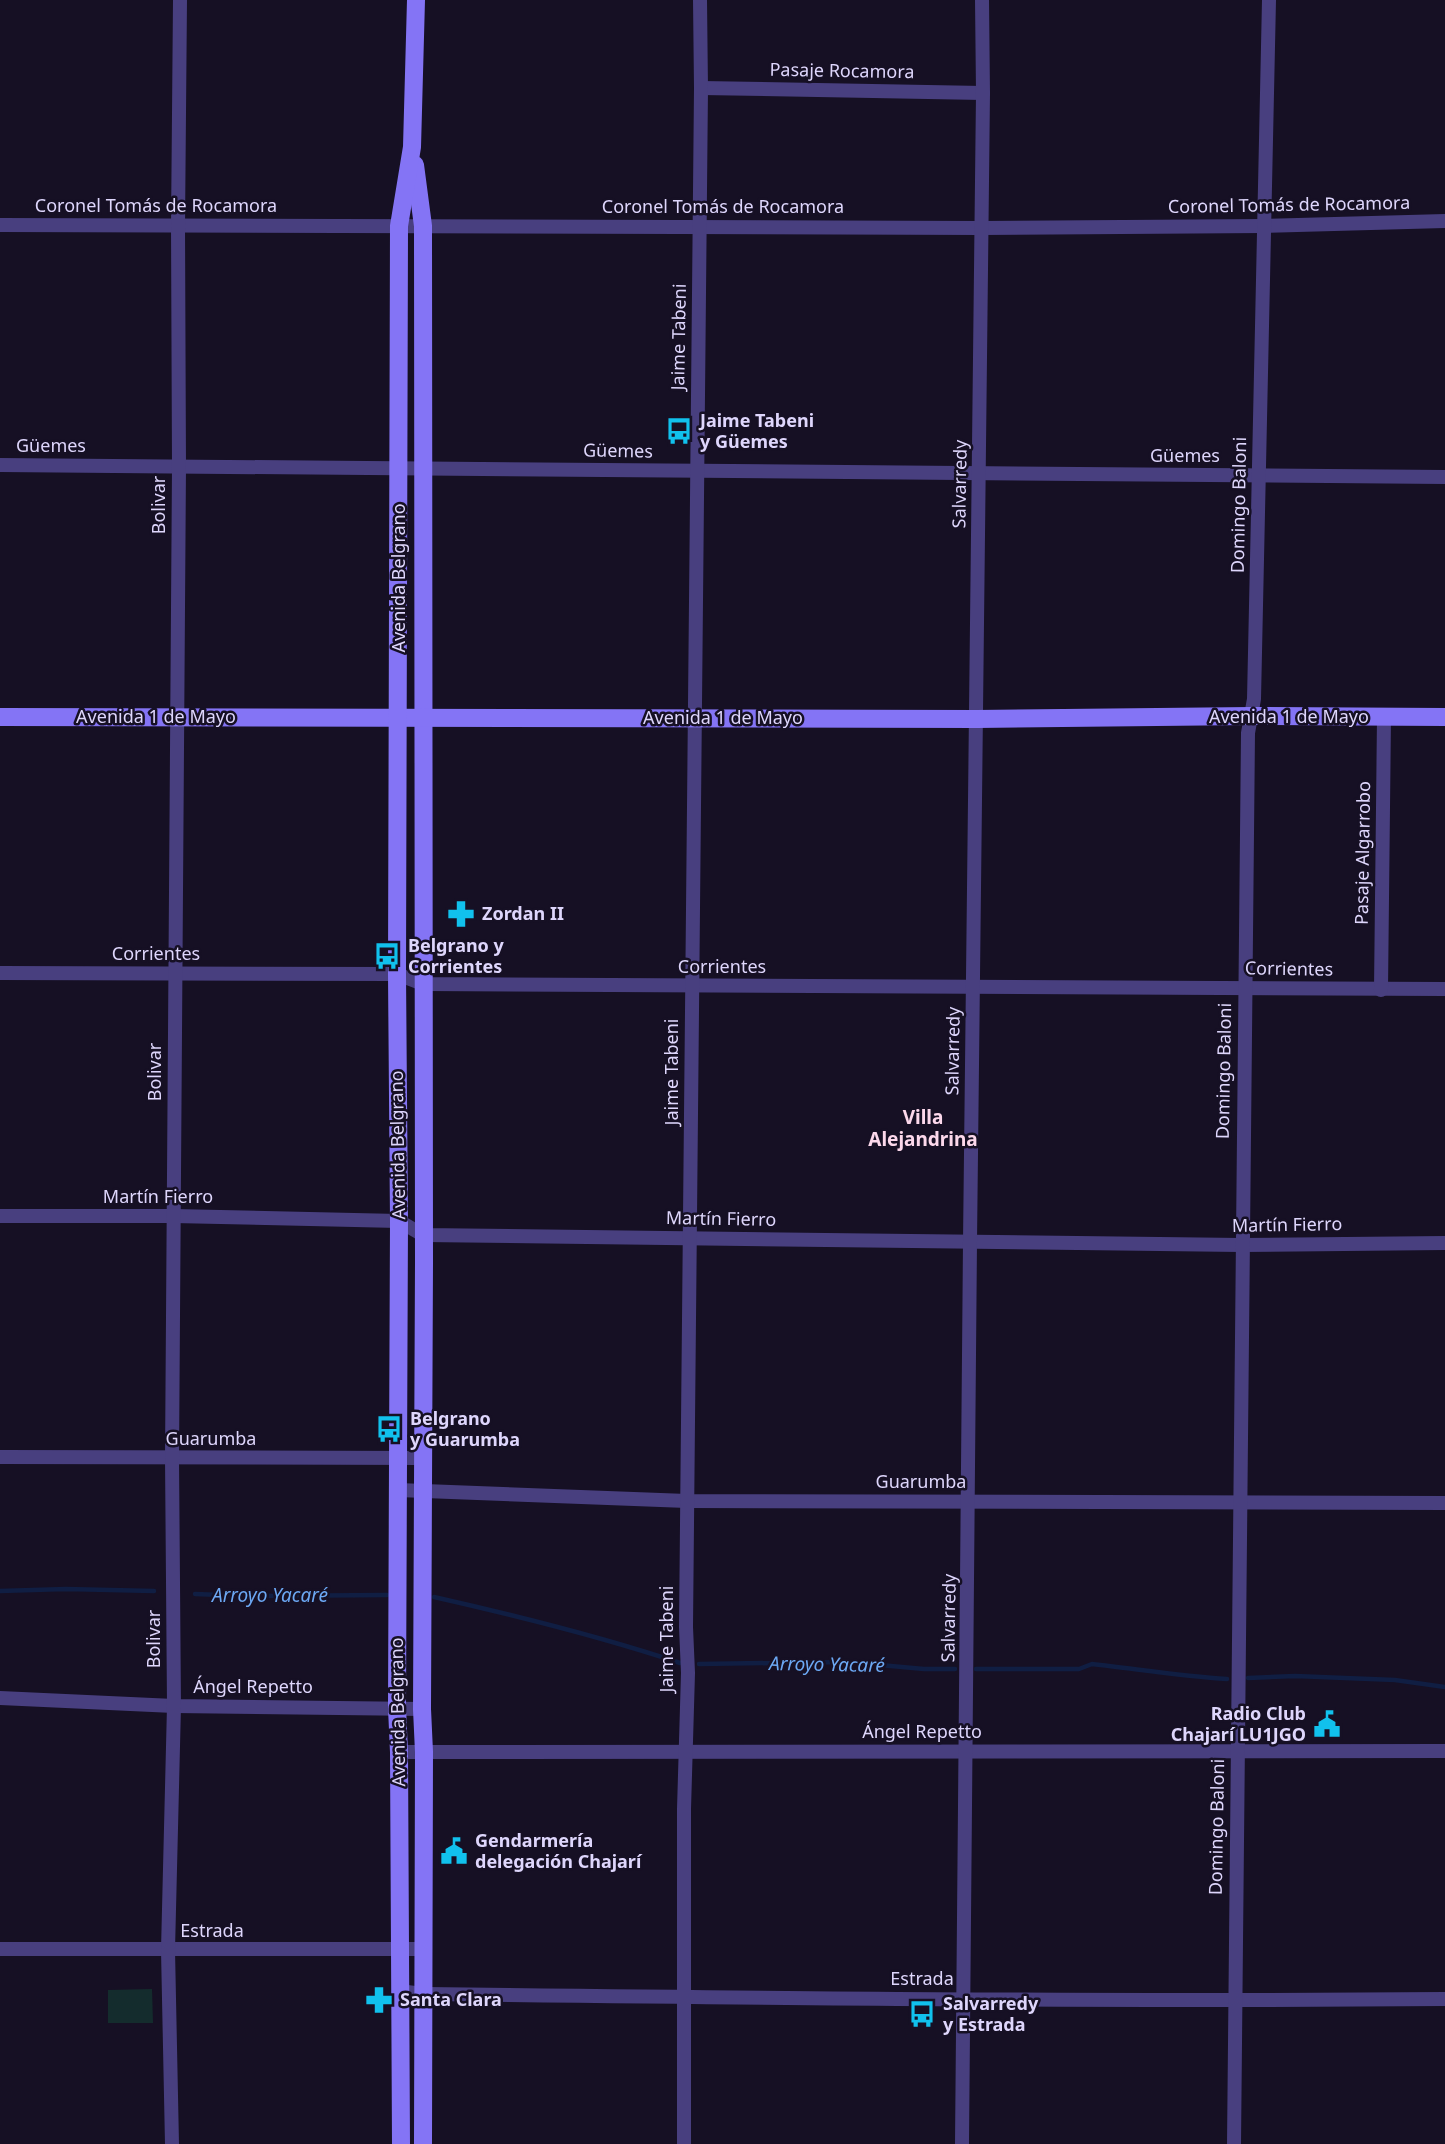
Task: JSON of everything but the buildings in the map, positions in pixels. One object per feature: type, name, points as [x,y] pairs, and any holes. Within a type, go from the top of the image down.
[{"type":"main road","name":"Avenida Belgrano","points":[[401,2144],[397,1708],[400,226],[412,147],[416,0]]},
{"type":"main road","name":"Avenida Belgrano","points":[[412,147],[423,226],[423,2144]]},
{"type":"main road","name":"Avenida 1 de Mayo","points":[[0,717],[1445,717]]},
{"type":"street","name":"Bolivar","points":[[172,2144],[168,1950],[174,1706],[172,1458],[180,0]]},
{"type":"street","name":"Jaime Tabeni","points":[[684,2144],[684,1752],[688,1673],[687,1501],[700,0]]},
{"type":"street","name":"Salvarredy","points":[[962,2144],[982,228],[982,0]]},
{"type":"street","name":"Domingo Baloni","points":[[1234,2144],[1248,733],[1254,699],[1269,0]]},
{"type":"street","name":"Pasaje Rocamora","points":[[701,88],[983,93]]},
{"type":"street","name":"Coronel Tomás de Rocamora","points":[[0,225],[982,228],[1264,226],[1445,221]]},
{"type":"street","name":"Güemes","points":[[0,465],[1445,477]]},
{"type":"street","name":"Pasaje Algarrobo","points":[[1381,990],[1384,717]]},
{"type":"street","name":"Corrientes","points":[[0,973],[397,974],[423,984],[1445,989]]},
{"type":"street","name":"Martín Fierro","points":[[0,1216],[399,1220]]},
{"type":"street","points":[[399,1220],[423,1235]]},
{"type":"street","name":"Martín Fierro","points":[[423,1235],[1241,1245],[1445,1243]]},
{"type":"street","name":"Guarumba","points":[[0,1457],[423,1458]]},
{"type":"street","name":"Guarumba","points":[[398,1490],[687,1501],[1445,1503]]},
{"type":"street","name":"Ángel Repetto","points":[[0,1698],[174,1706],[422,1709]]},
{"type":"street","name":"Ángel Repetto","points":[[399,1752],[1445,1751]]},
{"type":"street","name":"Estrada","points":[[0,1949],[424,1949]]},
{"type":"street","name":"Estrada","points":[[399,1991],[423,1994],[683,1997],[1235,2001],[1445,1999]]},
{"type":"green space","points":[[152,1989],[153,2023],[108,2023],[108,1990]]},
{"type":"waterway","name":"Arroyo Yacaré","points":[[0,1591],[154,1591]]},
{"type":"waterway","name":"Arroyo Yacaré","points":[[195,1594],[387,1595]]},
{"type":"waterway","name":"Arroyo Yacaré","points":[[434,1597],[558,1627],[680,1663]]},
{"type":"waterway","name":"Arroyo Yacaré","points":[[699,1664],[847,1662],[955,1669]]},
{"type":"waterway","name":"Arroyo Yacaré","points":[[976,1669],[1079,1669],[1092,1664],[1227,1679]]},
{"type":"waterway","name":"Arroyo Yacaré","points":[[1248,1678],[1295,1676],[1395,1680],[1445,1687]]},
{"type":"place","name":"Jaime Tabeni y Güemes","points":[[679,431]]},
{"type":"place","name":"Zordan II","points":[[461,914]]},
{"type":"place","name":"Belgrano y Corrientes","points":[[387,956]]},
{"type":"place","name":"Belgrano y Guarumba","points":[[389,1429]]},
{"type":"place","name":"Radio Club Chajarí LU1JGO","points":[[1327,1724]]},
{"type":"place","name":"Gendarmería delegación Chajarí","points":[[454,1851]]},
{"type":"place","name":"Santa Clara","points":[[379,2000]]},
{"type":"place","name":"Salvarredy y Estrada","points":[[922,2014]]},
{"type":"district","name":"Villa Alejandrina","points":[[923,1128]]}]
